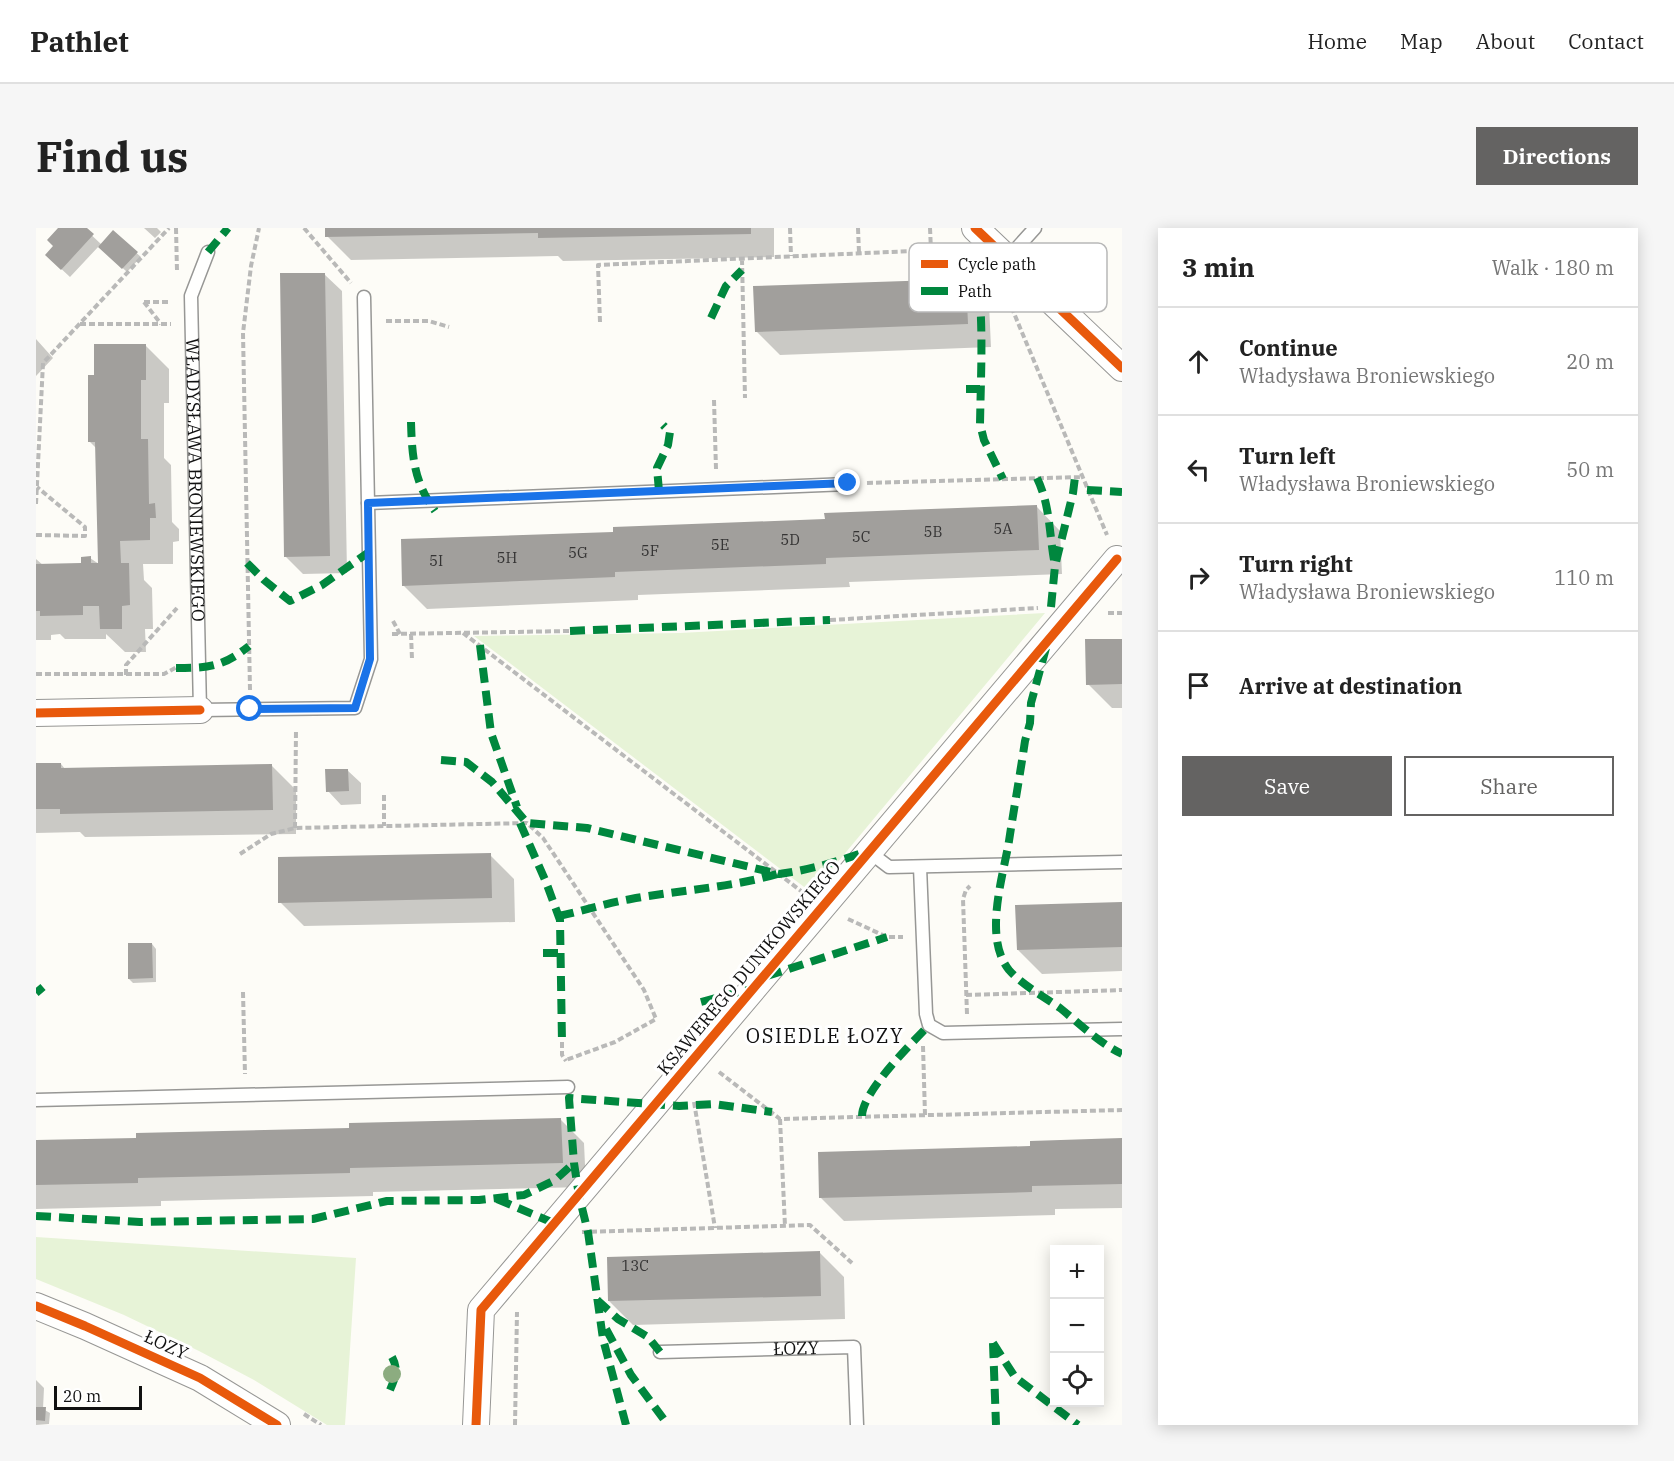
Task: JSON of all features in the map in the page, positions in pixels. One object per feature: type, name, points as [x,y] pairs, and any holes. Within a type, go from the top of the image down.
[{"type":"street","points":[[1063,312],[1122,368]]},
{"type":"street","name":"KSAWEREGO DUNIKOWSKIEGO","points":[[476,1425],[481,1310],[1117,559]]},
{"type":"street","points":[[36,713],[200,710]]},
{"type":"street","name":"ŁOZY","points":[[36,1306],[200,1378],[277,1425]]},
{"type":"lane","points":[[1021,243],[1035,228]]},
{"type":"lane","name":"WŁADYSŁAWA BRONIEWSKIEGO","points":[[200,710],[191,296],[208,252]]},
{"type":"lane","points":[[200,710],[355,708],[370,659],[364,297]]},
{"type":"lane","points":[[368,503],[848,483]]},
{"type":"lane","points":[[868,851],[889,867],[1122,862]]},
{"type":"lane","points":[[920,867],[926,1014],[929,1025],[943,1033],[1122,1029]]},
{"type":"lane","points":[[36,1100],[568,1087]]},
{"type":"lane","name":"ŁOZY","points":[[660,1352],[854,1347],[857,1425]]},
{"type":"path","points":[[36,504],[43,363],[169,228]]},
{"type":"path","points":[[250,709],[243,333],[251,266],[259,228]]},
{"type":"path","points":[[304,228],[364,297]]},
{"type":"path","points":[[790,228],[790,256]]},
{"type":"path","points":[[858,228],[859,253]]},
{"type":"path","points":[[930,228],[931,243]]},
{"type":"path","points":[[953,243],[968,238]]},
{"type":"path","points":[[600,322],[598,265],[909,251]]},
{"type":"path","points":[[742,259],[745,398]]},
{"type":"path","points":[[160,324],[144,302],[177,302]]},
{"type":"path","points":[[1013,312],[1117,559]]},
{"type":"path","points":[[364,321],[429,321],[449,327]]},
{"type":"path","points":[[80,324],[178,324]]},
{"type":"path","points":[[714,400],[717,488]]},
{"type":"path","points":[[848,483],[1082,477]]},
{"type":"path","points":[[36,535],[86,536],[85,527],[37,488]]},
{"type":"path","points":[[126,675],[126,665],[182,602]]},
{"type":"path","points":[[830,620],[1040,608]]},
{"type":"path","points":[[370,634],[570,631]]},
{"type":"path","points":[[463,633],[822,907],[887,937],[922,938]]},
{"type":"path","points":[[411,634],[412,659]]},
{"type":"path","points":[[36,674],[164,674]]},
{"type":"path","points":[[295,828],[296,708]]},
{"type":"path","points":[[384,795],[384,826]]},
{"type":"path","points":[[240,854],[271,834],[295,828],[527,823],[543,837],[644,990],[656,1019],[615,1042],[566,1060]]},
{"type":"path","points":[[968,1033],[963,899],[966,890],[975,882]]},
{"type":"path","points":[[966,995],[1122,990]]},
{"type":"path","points":[[243,992],[245,1095]]},
{"type":"path","points":[[925,1115],[922,1049],[929,1025]]},
{"type":"path","points":[[692,1062],[780,1119],[1122,1110]]},
{"type":"path","points":[[692,1062],[715,1228]]},
{"type":"path","points":[[780,1119],[785,1226]]},
{"type":"path","points":[[548,1233],[810,1225],[852,1263]]},
{"type":"path","points":[[580,1239],[588,1232]]},
{"type":"path","points":[[514,1425],[517,1302]]},
{"type":"green space","points":[[1045,613],[812,893],[474,636],[680,633]]},
{"type":"green space","points":[[36,1237],[356,1258],[345,1425],[327,1425],[254,1380],[199,1351],[124,1315],[36,1279]]},
{"type":"building","points":[[58,228],[87,228],[94,234],[61,270],[45,255],[53,246],[47,240]]},
{"type":"building","points":[[325,228],[751,228],[751,234],[538,238],[538,233],[325,237]]},
{"type":"building","points":[[113,230],[138,252],[122,269],[98,247]]},
{"type":"building","points":[[280,273],[325,273],[330,556],[284,557]]},
{"type":"building","points":[[909,281],[909,312],[967,312],[968,324],[755,332],[753,286]]},
{"type":"building","points":[[94,344],[146,344],[146,380],[141,380],[141,439],[148,439],[149,504],[155,503],[156,518],[150,518],[150,540],[120,541],[121,563],[129,563],[130,605],[122,606],[122,629],[100,629],[99,606],[83,606],[83,615],[40,616],[40,611],[36,611],[36,564],[81,563],[81,557],[91,556],[91,563],[98,563],[95,442],[88,442],[88,375],[94,375]]},
{"type":"building","points":[[1037,505],[1039,550],[826,558],[826,564],[615,572],[615,577],[402,586],[401,539],[613,532],[613,527],[825,519],[824,513]]},
{"type":"building","points":[[1085,639],[1122,639],[1122,684],[1086,685]]},
{"type":"building","points":[[36,763],[61,763],[61,768],[272,764],[273,810],[60,814],[60,809],[36,809]]},
{"type":"building","points":[[325,769],[348,769],[349,791],[326,792]]},
{"type":"building","points":[[491,853],[492,898],[278,903],[278,857]]},
{"type":"building","points":[[1122,902],[1122,947],[1017,950],[1015,905]]},
{"type":"building","points":[[128,943],[152,943],[153,978],[128,979]]},
{"type":"building","points":[[561,1118],[563,1163],[350,1168],[350,1173],[138,1178],[138,1183],[36,1185],[36,1140],[136,1138],[136,1133],[349,1128],[349,1123]]},
{"type":"building","points":[[1122,1138],[1122,1184],[1032,1186],[1032,1192],[819,1198],[818,1152],[1030,1146],[1030,1141]]},
{"type":"building","points":[[820,1251],[821,1296],[608,1301],[607,1257]]},
{"type":"building","points":[[36,1407],[46,1407],[45,1421],[36,1420]]},
{"type":"marked path","points":[[208,252],[228,228]]},
{"type":"marked path","points":[[711,318],[726,286],[742,270]]},
{"type":"marked path","points":[[981,312],[980,424],[984,440],[1003,479]]},
{"type":"marked path","points":[[966,389],[980,389]]},
{"type":"marked path","points":[[411,422],[412,447],[418,479],[435,511]]},
{"type":"marked path","points":[[659,491],[657,468],[668,445],[670,432],[663,425]]},
{"type":"marked path","points":[[1051,607],[1055,566],[1075,477]]},
{"type":"marked path","points":[[1037,478],[1047,508],[1054,560]]},
{"type":"marked path","points":[[1087,490],[1122,492]]},
{"type":"marked path","points":[[247,563],[290,601],[322,585],[369,552]]},
{"type":"marked path","points":[[570,631],[830,620]]},
{"type":"marked path","points":[[480,645],[491,733],[517,807]]},
{"type":"marked path","points":[[176,668],[215,665],[249,646]]},
{"type":"marked path","points":[[1046,648],[1031,703],[1030,723],[997,907],[997,941],[1001,957],[1014,975],[1098,1039],[1122,1054]]},
{"type":"marked path","points":[[441,760],[466,762],[492,782],[527,823],[587,828],[779,874],[823,865],[865,852]]},
{"type":"marked path","points":[[520,823],[560,920],[562,1042]]},
{"type":"marked path","points":[[559,916],[622,901],[741,883],[777,874]]},
{"type":"marked path","points":[[767,976],[887,937]]},
{"type":"marked path","points":[[543,953],[559,953]]},
{"type":"marked path","points":[[36,993],[43,987]]},
{"type":"marked path","points":[[701,1002],[751,989]]},
{"type":"marked path","points":[[862,1116],[864,1106],[879,1081],[929,1025]]},
{"type":"marked path","points":[[626,1425],[603,1339],[588,1232],[574,1163],[569,1098],[679,1106],[714,1104],[772,1112]]},
{"type":"marked path","points":[[36,1216],[140,1222],[313,1219],[387,1201],[479,1200],[524,1195],[555,1180],[574,1163]]},
{"type":"marked path","points":[[497,1199],[556,1224]]},
{"type":"marked path","points":[[597,1300],[618,1319],[648,1337],[660,1352]]},
{"type":"marked path","points":[[606,1329],[631,1375],[668,1425]]},
{"type":"marked path","points":[[993,1343],[1015,1377],[1078,1425]]},
{"type":"marked path","points":[[993,1343],[996,1425]]},
{"type":"marked path","points":[[390,1390],[396,1370],[392,1357]]},
{"type":"cycle path","points":[[975,228],[991,243]]},
{"type":"cycle path","points":[[1063,312],[1122,368]]},
{"type":"cycle path","points":[[476,1425],[481,1310],[1117,559]]},
{"type":"cycle path","points":[[36,713],[200,710]]},
{"type":"cycle path","points":[[36,1306],[200,1378],[277,1425]]},
{"type":"district","name":"OSIEDLE ŁOZY","points":[[825,1036]]},
{"type":"route","points":[[250,709],[355,708],[370,659],[368,503],[848,483]]}]
